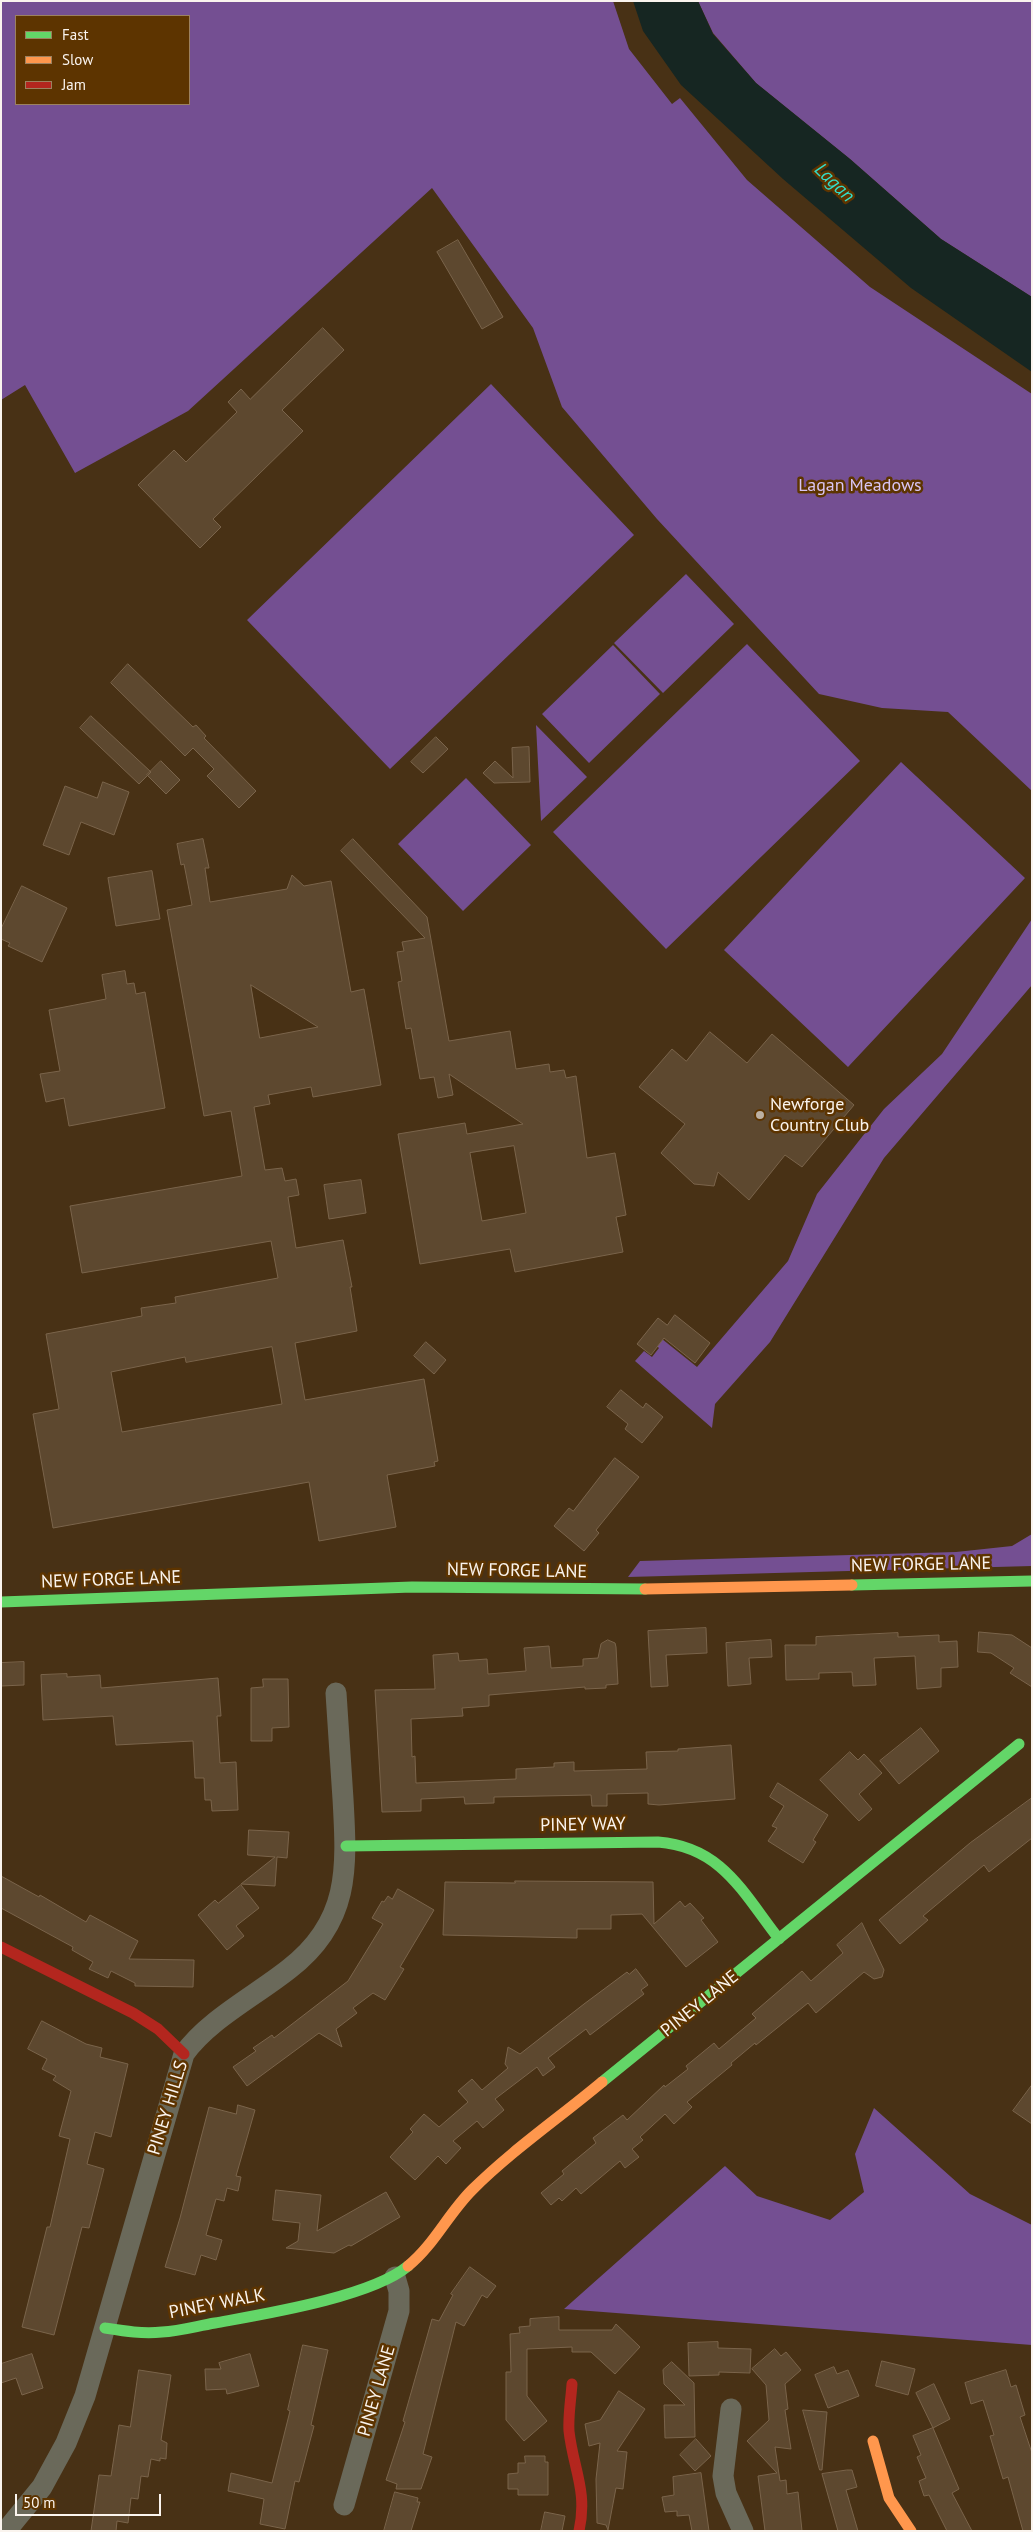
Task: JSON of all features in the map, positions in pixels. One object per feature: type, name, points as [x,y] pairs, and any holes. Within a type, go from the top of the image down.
[{"type":"street","name":"NEW FORGE LANE","points":[[1,1602],[412,1587],[469,1586],[588,1590],[1032,1581]]},
{"type":"street","name":"PINEY HILLS","points":[[6,2531],[42,2487],[66,2443],[85,2396],[184,2054],[193,2041],[210,2026],[264,1989],[318,1944],[330,1925],[340,1902],[345,1874],[346,1846],[336,1693]]},
{"type":"street","name":"PINEY LANE","points":[[335,2297],[395,2277],[424,2253],[452,2212],[472,2190],[1019,1744]]},
{"type":"street","name":"PINEY WAY","points":[[346,1846],[658,1842],[679,1844],[698,1850],[714,1860],[779,1939]]},
{"type":"street","points":[[1,1947],[133,2013],[158,2029],[184,2054]]},
{"type":"street","name":"PINEY LANE","points":[[344,2504],[400,2311],[399,2292],[395,2277]]},
{"type":"street","name":"PINEY WALK","points":[[105,2328],[134,2333],[163,2332],[254,2316],[335,2297]]},
{"type":"street","points":[[572,2384],[569,2430],[582,2489],[582,2518],[579,2531]]},
{"type":"street","points":[[731,2409],[723,2476],[726,2492],[743,2531]]},
{"type":"street","points":[[873,2440],[889,2498],[911,2531]]},
{"type":"green space","name":"Lagan Meadows","points":[[1,1],[613,1],[629,49],[672,104],[680,98],[747,180],[870,287],[1032,394],[1032,791],[948,712],[882,708],[819,694],[657,519],[562,407],[533,328],[432,188],[188,411],[75,473],[25,385],[1,400]]},
{"type":"green space","points":[[698,1],[1032,1],[1032,297],[941,239],[850,159],[756,83],[713,33]]},
{"type":"green space","points":[[491,384],[634,535],[390,769],[247,620]]},
{"type":"green space","points":[[686,574],[734,624],[663,693],[614,643]]},
{"type":"green space","points":[[747,644],[860,761],[666,949],[553,832]]},
{"type":"green space","points":[[613,645],[660,694],[589,763],[542,714]]},
{"type":"green space","points":[[536,725],[587,777],[541,821]]},
{"type":"green space","points":[[901,762],[1025,878],[848,1067],[724,950]]},
{"type":"green space","points":[[466,778],[531,845],[463,911],[398,844]]},
{"type":"green space","points":[[1032,919],[1032,985],[884,1158],[770,1342],[715,1404],[712,1428],[635,1361],[644,1351],[652,1357],[659,1348],[652,1341],[657,1335],[697,1367],[788,1261],[817,1194],[884,1109],[942,1054]]},
{"type":"green space","points":[[1032,1534],[1032,1566],[628,1577],[640,1561],[956,1552],[1012,1546]]},
{"type":"green space","points":[[874,2108],[970,2194],[1032,2225],[1032,2345],[564,2309],[725,2166],[757,2196],[830,2220],[864,2192],[855,2154]]},
{"type":"water","name":"Lagan","points":[[633,1],[698,1],[713,34],[756,83],[850,159],[941,239],[1032,297],[1032,372],[911,288],[783,179],[681,85],[643,31]]},
{"type":"building","points":[[458,240],[503,317],[482,329],[437,252]]},
{"type":"building","points":[[323,328],[344,350],[282,410],[303,431],[213,519],[221,527],[200,548],[138,485],[174,450],[186,462],[237,412],[228,402],[241,389],[250,399]]},
{"type":"building","points":[[128,664],[193,727],[196,725],[206,736],[204,738],[256,791],[239,808],[207,776],[214,769],[193,748],[185,756],[111,683]]},
{"type":"building","points":[[91,716],[151,772],[139,784],[80,728]]},
{"type":"building","points":[[436,737],[448,749],[423,773],[411,762]]},
{"type":"building","points":[[529,747],[530,782],[494,783],[483,773],[495,761],[513,778],[512,748]]},
{"type":"building","points":[[161,761],[180,780],[166,794],[147,775]]},
{"type":"building","points":[[103,782],[129,792],[114,835],[81,822],[69,855],[43,845],[65,786],[97,798]]},
{"type":"building","points":[[203,839],[209,868],[205,868],[210,902],[287,889],[292,875],[304,886],[331,881],[351,992],[364,989],[381,1085],[313,1097],[311,1087],[268,1095],[270,1104],[254,1107],[265,1170],[282,1168],[285,1181],[296,1179],[299,1195],[288,1197],[296,1248],[343,1240],[352,1287],[350,1287],[357,1331],[295,1343],[305,1400],[424,1379],[438,1461],[434,1462],[435,1466],[387,1475],[396,1527],[319,1541],[309,1482],[53,1528],[33,1414],[59,1409],[46,1334],[142,1316],[141,1308],[176,1303],[175,1297],[278,1278],[271,1241],[82,1273],[70,1206],[242,1176],[231,1111],[204,1116],[167,910],[192,905],[184,864],[181,865],[177,844]],"holes":[[[251,985],[318,1027],[260,1038]],[[272,1347],[282,1404],[122,1432],[111,1372],[185,1357],[186,1362]]]},
{"type":"building","points":[[353,839],[427,917],[449,1041],[510,1031],[516,1069],[549,1064],[550,1072],[564,1070],[566,1078],[576,1076],[587,1158],[615,1153],[626,1215],[616,1217],[623,1252],[515,1272],[510,1249],[420,1264],[398,1134],[465,1123],[467,1134],[523,1124],[449,1074],[453,1095],[438,1098],[434,1077],[420,1079],[411,1028],[406,1029],[398,982],[402,981],[397,952],[404,951],[402,942],[425,938],[341,851]],"holes":[[[514,1146],[526,1213],[482,1221],[470,1153]]]},
{"type":"building","points":[[152,871],[160,919],[116,926],[108,878]]},
{"type":"building","points":[[22,886],[67,908],[42,962],[8,946],[10,943],[1,939],[1,929]]},
{"type":"building","points":[[125,971],[127,984],[134,983],[136,994],[145,992],[165,1108],[69,1126],[64,1098],[46,1102],[40,1074],[60,1071],[49,1010],[106,999],[102,975]]},
{"type":"building","name":"Newforge Country Club","points":[[710,1032],[747,1063],[772,1034],[854,1105],[802,1167],[785,1155],[749,1200],[718,1172],[714,1186],[694,1184],[661,1153],[685,1124],[639,1087],[672,1049],[686,1061]]},
{"type":"building","points":[[361,1180],[366,1213],[329,1219],[324,1185]]},
{"type":"building","points":[[675,1315],[710,1343],[695,1363],[664,1338],[651,1355],[637,1344],[658,1318],[667,1325]]},
{"type":"building","points":[[426,1342],[446,1360],[434,1374],[414,1356]]},
{"type":"building","points":[[621,1390],[643,1408],[646,1403],[663,1417],[642,1443],[625,1429],[628,1424],[607,1407]]},
{"type":"building","points":[[615,1458],[639,1477],[596,1530],[599,1533],[584,1551],[554,1526],[569,1508],[573,1511]]},
{"type":"building","points":[[706,1628],[707,1653],[666,1655],[668,1686],[651,1687],[648,1631]]},
{"type":"building","points":[[979,1632],[1012,1635],[1032,1648],[1032,1687],[1010,1673],[1014,1668],[991,1653],[978,1652]]},
{"type":"building","points":[[898,1633],[898,1637],[939,1635],[939,1642],[957,1641],[958,1667],[941,1668],[941,1687],[917,1689],[915,1656],[874,1658],[876,1685],[853,1686],[852,1672],[819,1673],[819,1679],[786,1680],[785,1645],[816,1645],[816,1637]]},
{"type":"building","points":[[608,1640],[615,1643],[616,1647],[618,1684],[606,1685],[606,1688],[585,1689],[585,1687],[489,1695],[489,1706],[462,1708],[463,1716],[411,1719],[412,1757],[415,1756],[416,1783],[516,1779],[516,1769],[554,1767],[554,1763],[574,1762],[574,1771],[647,1769],[646,1752],[678,1751],[678,1749],[731,1745],[735,1799],[659,1805],[648,1804],[648,1793],[607,1794],[607,1806],[592,1806],[591,1795],[494,1797],[494,1803],[465,1804],[464,1797],[421,1799],[421,1811],[382,1812],[375,1690],[435,1689],[433,1655],[458,1653],[459,1661],[487,1659],[488,1674],[526,1671],[524,1648],[549,1646],[551,1668],[583,1666],[583,1659],[598,1658],[601,1644]]},
{"type":"building","points":[[771,1640],[772,1657],[749,1658],[751,1684],[728,1686],[726,1643]]},
{"type":"building","points":[[24,1662],[24,1685],[1,1686],[1,1663]]},
{"type":"building","points":[[67,1674],[67,1677],[100,1675],[101,1688],[218,1678],[221,1716],[217,1716],[220,1763],[236,1762],[238,1810],[212,1811],[211,1800],[205,1800],[204,1778],[195,1778],[193,1741],[116,1745],[113,1716],[43,1720],[41,1675]]},
{"type":"building","points":[[263,1679],[288,1679],[289,1727],[272,1728],[272,1741],[251,1741],[251,1688],[263,1687]]},
{"type":"building","points":[[921,1728],[939,1751],[899,1784],[880,1761]]},
{"type":"building","points":[[850,1752],[858,1760],[864,1754],[882,1773],[859,1794],[872,1809],[859,1821],[820,1780]]},
{"type":"building","points":[[778,1783],[828,1815],[813,1840],[816,1842],[803,1863],[768,1841],[777,1828],[772,1826],[784,1806],[770,1797]]},
{"type":"building","points":[[1032,1798],[1032,1838],[989,1872],[984,1865],[923,1916],[928,1920],[900,1944],[879,1920],[970,1843]]},
{"type":"building","points":[[249,1830],[289,1832],[287,1858],[277,1857],[275,1886],[241,1884],[275,1857],[248,1855]]},
{"type":"building","points":[[1,1876],[39,1897],[40,1895],[86,1922],[90,1915],[138,1941],[129,1959],[194,1960],[193,1987],[135,1986],[135,1983],[111,1971],[108,1978],[89,1969],[93,1962],[72,1950],[73,1947],[1,1908]]},
{"type":"building","points":[[515,1881],[653,1882],[654,1924],[680,1901],[685,1907],[690,1903],[704,1918],[701,1920],[718,1942],[686,1967],[642,1914],[611,1915],[611,1929],[577,1929],[577,1938],[443,1935],[445,1882],[515,1883]]},
{"type":"building","points":[[241,1885],[259,1908],[236,1926],[244,1936],[227,1950],[198,1915],[215,1900],[218,1903]]},
{"type":"building","points":[[398,1889],[434,1910],[400,1967],[404,1969],[385,2000],[373,1993],[353,2008],[357,2013],[336,2029],[342,2047],[319,2033],[247,2086],[233,2067],[256,2051],[253,2048],[272,2035],[274,2038],[348,1981],[383,1924],[372,1918],[382,1901],[384,1902],[388,1896],[392,1899]]},
{"type":"building","points":[[862,1923],[884,1970],[882,1977],[874,1979],[864,1972],[816,2013],[808,2003],[756,2045],[755,2043],[731,2063],[732,2065],[687,2102],[692,2107],[674,2124],[665,2114],[640,2137],[643,2140],[632,2149],[639,2157],[625,2168],[620,2161],[581,2194],[576,2188],[562,2201],[559,2198],[551,2205],[541,2193],[564,2174],[562,2171],[596,2143],[593,2138],[623,2115],[627,2120],[664,2085],[665,2087],[688,2069],[686,2066],[714,2043],[719,2049],[756,2018],[752,2014],[802,1971],[811,1981],[843,1953],[837,1945]]},
{"type":"building","points":[[636,1969],[648,1985],[641,1990],[644,1994],[590,2035],[586,2029],[548,2058],[555,2067],[543,2076],[537,2067],[495,2099],[504,2110],[483,2128],[477,2121],[453,2141],[461,2148],[446,2164],[438,2156],[415,2180],[390,2157],[413,2132],[410,2129],[424,2114],[439,2127],[468,2102],[458,2091],[472,2079],[482,2090],[508,2068],[505,2064],[508,2047],[520,2054],[627,1972],[629,1974]]},
{"type":"building","points":[[42,2021],[86,2044],[102,2048],[100,2057],[128,2064],[111,2137],[95,2132],[87,2164],[104,2169],[89,2228],[82,2227],[54,2335],[22,2327],[47,2227],[50,2227],[70,2139],[59,2136],[71,2091],[53,2080],[56,2076],[42,2069],[47,2059],[28,2049]]},
{"type":"building","points":[[1032,2085],[1032,2124],[1013,2111]]},
{"type":"building","points":[[238,2105],[255,2110],[236,2176],[241,2177],[238,2191],[227,2188],[224,2201],[216,2199],[206,2235],[222,2240],[216,2260],[201,2255],[195,2275],[165,2267],[209,2107],[236,2114]]},
{"type":"building","points":[[276,2190],[321,2195],[317,2231],[386,2192],[400,2217],[351,2246],[349,2245],[334,2253],[286,2248],[298,2241],[300,2223],[273,2220]]},
{"type":"building","points":[[470,2267],[496,2286],[487,2298],[482,2295],[464,2326],[456,2322],[423,2454],[432,2457],[421,2489],[396,2489],[397,2484],[386,2480],[405,2422],[403,2421],[432,2319],[439,2321],[453,2295],[451,2294]]},
{"type":"building","points":[[559,2317],[559,2330],[612,2330],[616,2324],[640,2347],[615,2374],[591,2352],[572,2352],[572,2347],[527,2349],[527,2396],[547,2421],[524,2441],[506,2420],[506,2372],[511,2372],[510,2334],[520,2333],[519,2327],[530,2326],[530,2319]]},
{"type":"building","points":[[718,2342],[718,2348],[751,2349],[750,2373],[719,2372],[719,2375],[689,2376],[688,2343]]},
{"type":"building","points":[[303,2345],[328,2350],[311,2425],[314,2426],[299,2482],[295,2481],[285,2529],[260,2524],[264,2499],[228,2491],[231,2473],[272,2483],[290,2411],[288,2410]]},
{"type":"building","points":[[775,2349],[781,2356],[786,2352],[801,2370],[785,2384],[788,2409],[785,2410],[791,2449],[775,2447],[780,2481],[786,2480],[787,2494],[798,2492],[802,2531],[765,2531],[758,2476],[777,2473],[747,2441],[769,2420],[766,2385],[752,2369]]},
{"type":"building","points":[[32,2354],[43,2388],[22,2395],[16,2378],[1,2383],[1,2364]]},
{"type":"building","points":[[250,2354],[259,2386],[227,2394],[226,2389],[206,2390],[205,2369],[221,2369],[219,2363]]},
{"type":"building","points":[[882,2361],[915,2369],[908,2395],[876,2386]]},
{"type":"building","points":[[672,2362],[694,2383],[695,2437],[665,2438],[664,2405],[685,2405],[664,2384],[663,2370]]},
{"type":"building","points":[[834,2367],[837,2374],[848,2370],[859,2396],[828,2408],[815,2375]]},
{"type":"building","points":[[139,2370],[171,2375],[161,2440],[167,2443],[166,2459],[160,2458],[160,2461],[151,2459],[148,2477],[141,2476],[138,2499],[131,2498],[128,2523],[117,2521],[116,2531],[91,2531],[99,2475],[111,2476],[119,2425],[130,2427]]},
{"type":"building","points":[[1006,2370],[1011,2387],[1016,2385],[1025,2415],[1020,2417],[1032,2453],[1032,2531],[1023,2531],[1008,2477],[1003,2479],[990,2436],[994,2435],[983,2400],[971,2404],[965,2383]]},
{"type":"building","points":[[934,2384],[950,2419],[933,2428],[916,2393]]},
{"type":"building","points":[[619,2391],[645,2409],[617,2451],[627,2452],[623,2489],[616,2488],[608,2530],[606,2525],[597,2523],[596,2479],[600,2443],[589,2446],[585,2424],[600,2420]]},
{"type":"building","points":[[803,2410],[827,2412],[822,2470],[820,2470]]},
{"type":"building","points":[[933,2428],[959,2489],[952,2493],[972,2531],[947,2531],[929,2495],[924,2496],[919,2481],[926,2478],[917,2457],[921,2455],[913,2436]]},
{"type":"building","points":[[696,2439],[711,2456],[695,2471],[680,2455]]},
{"type":"building","points":[[525,2456],[545,2456],[545,2462],[548,2462],[548,2495],[518,2495],[518,2489],[508,2489],[508,2474],[518,2473],[518,2463],[525,2463]]},
{"type":"building","points":[[852,2470],[857,2487],[846,2490],[858,2531],[838,2531],[822,2474]]},
{"type":"building","points":[[701,2473],[709,2531],[692,2531],[689,2515],[677,2516],[677,2511],[665,2512],[662,2497],[674,2495],[673,2477]]},
{"type":"building","points":[[395,2492],[418,2498],[417,2502],[420,2502],[411,2531],[384,2531]]},
{"type":"building","points":[[545,2512],[565,2516],[562,2531],[541,2531]]},
{"type":"traffic: fast","points":[[852,1585],[1032,1581]]},
{"type":"traffic: fast","points":[[1,1602],[412,1587],[645,1589]]},
{"type":"traffic: fast","points":[[602,2082],[1019,1744]]},
{"type":"traffic: fast","points":[[346,1846],[658,1842],[680,1846],[699,1853],[729,1875],[742,1889],[779,1939]]},
{"type":"traffic: fast","points":[[105,2328],[155,2333],[182,2330],[288,2309],[316,2303],[369,2287],[391,2277],[408,2266]]},
{"type":"traffic: slow","points":[[645,1589],[852,1585]]},
{"type":"traffic: slow","points":[[408,2266],[426,2249],[463,2199],[472,2190],[519,2148],[602,2082]]},
{"type":"traffic: slow","points":[[873,2441],[889,2498],[911,2531]]},
{"type":"traffic: jam","points":[[1,1947],[133,2013],[158,2029],[184,2054]]},
{"type":"traffic: jam","points":[[572,2384],[569,2431],[581,2492],[582,2504],[579,2531]]},
{"type":"place","name":"Newforge Country Club","points":[[760,1115]]}]
